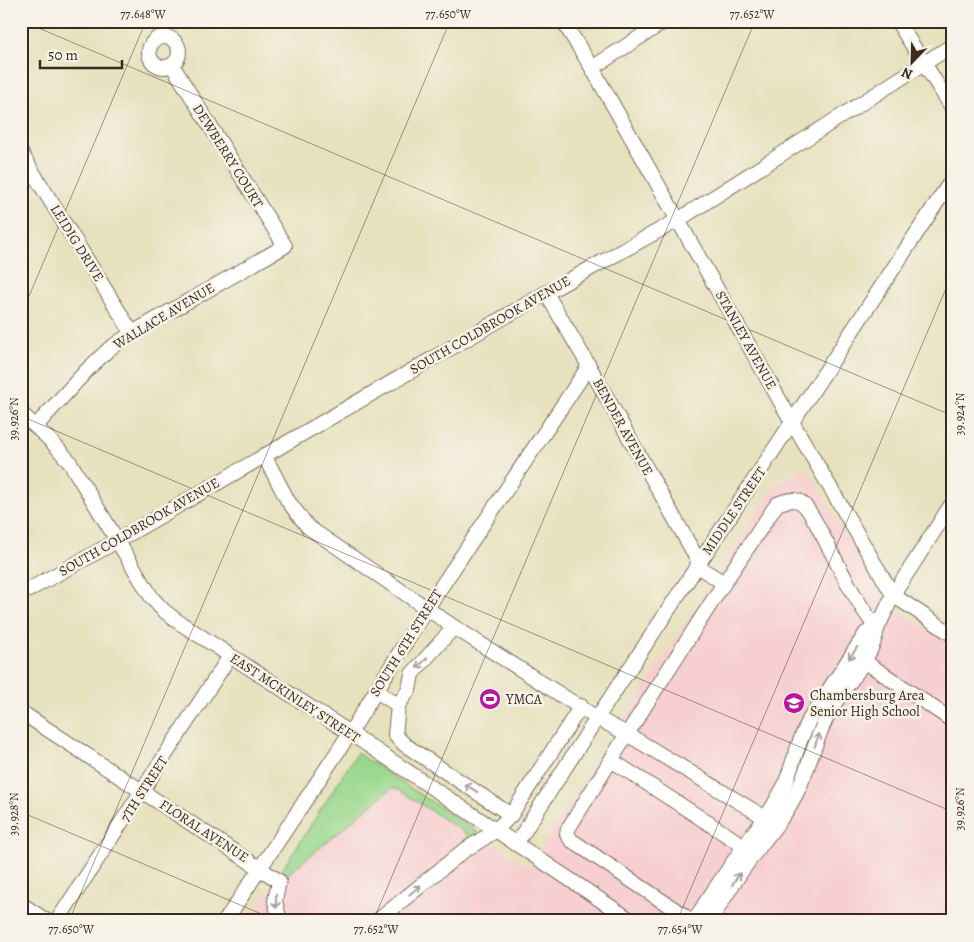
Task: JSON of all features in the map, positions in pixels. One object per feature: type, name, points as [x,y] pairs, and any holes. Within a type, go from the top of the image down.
[{"type":"street","name":"STANLEY AVENUE","points":[[564,21],[792,422],[893,595],[953,635]]},
{"type":"street","points":[[592,68],[665,21]]},
{"type":"street","points":[[897,21],[953,108]]},
{"type":"street","name":"SOUTH COLDBROOK AVENUE","points":[[21,594],[117,541],[546,293],[678,220],[953,45]]},
{"type":"street","name":"DEWBERRY COURT","points":[[172,65],[285,246]]},
{"type":"street","name":"LEIDIG DRIVE","points":[[21,153],[132,333]]},
{"type":"street","name":"MIDDLE STREET","points":[[516,844],[953,178]]},
{"type":"street","name":"WALLACE AVENUE","points":[[36,426],[87,370],[109,349],[132,333],[285,246]]},
{"type":"street","name":"BENDER AVENUE","points":[[546,293],[589,366],[698,564]]},
{"type":"street","name":"SOUTH 6TH STREET","points":[[225,921],[350,733],[427,608],[589,366]]},
{"type":"street","name":"EAST MCKINLEY STREET","points":[[21,413],[69,461],[152,598],[163,610],[632,921]]},
{"type":"street","points":[[264,455],[288,501],[308,527],[454,627],[581,706],[597,718],[627,734],[764,817]]},
{"type":"street","points":[[692,921],[571,840],[567,834],[568,829],[724,583],[777,504],[796,500],[803,503],[865,614],[877,629]]},
{"type":"street","points":[[698,921],[698,915],[704,905],[749,849],[780,821],[794,798],[823,724],[875,643],[877,629],[893,595],[953,502]]},
{"type":"street","points":[[698,564],[724,583]]},
{"type":"street","points":[[454,627],[412,674],[409,690],[398,705],[395,735],[405,745],[511,815]]},
{"type":"street","points":[[710,921],[764,817],[785,785],[809,720],[866,633],[877,629]]},
{"type":"street","name":"7TH STREET","points":[[57,921],[230,656]]},
{"type":"street","points":[[864,661],[953,721]]},
{"type":"street","points":[[376,691],[398,705]]},
{"type":"street","points":[[377,921],[462,852],[495,831],[511,815],[581,706]]},
{"type":"street","name":"FLORAL AVENUE","points":[[21,712],[279,880],[275,901],[280,921]]},
{"type":"street","points":[[611,760],[749,849]]},
{"type":"street","points":[[781,792],[794,798]]},
{"type":"street","points":[[21,904],[47,921]]},
{"type":"shaded area","name":"Chambersburg Area Senior High School","points":[[808,469],[883,600],[953,647],[953,921],[249,921],[357,759],[529,867],[775,485]]},
{"type":"green space","points":[[357,753],[476,831],[478,836],[463,845],[467,836],[465,833],[397,789],[392,788],[288,874],[282,870]]},
{"type":"place","name":"YMCA","points":[[490,699]]},
{"type":"place","name":"Chambersburg Area Senior High School","points":[[794,703]]}]
